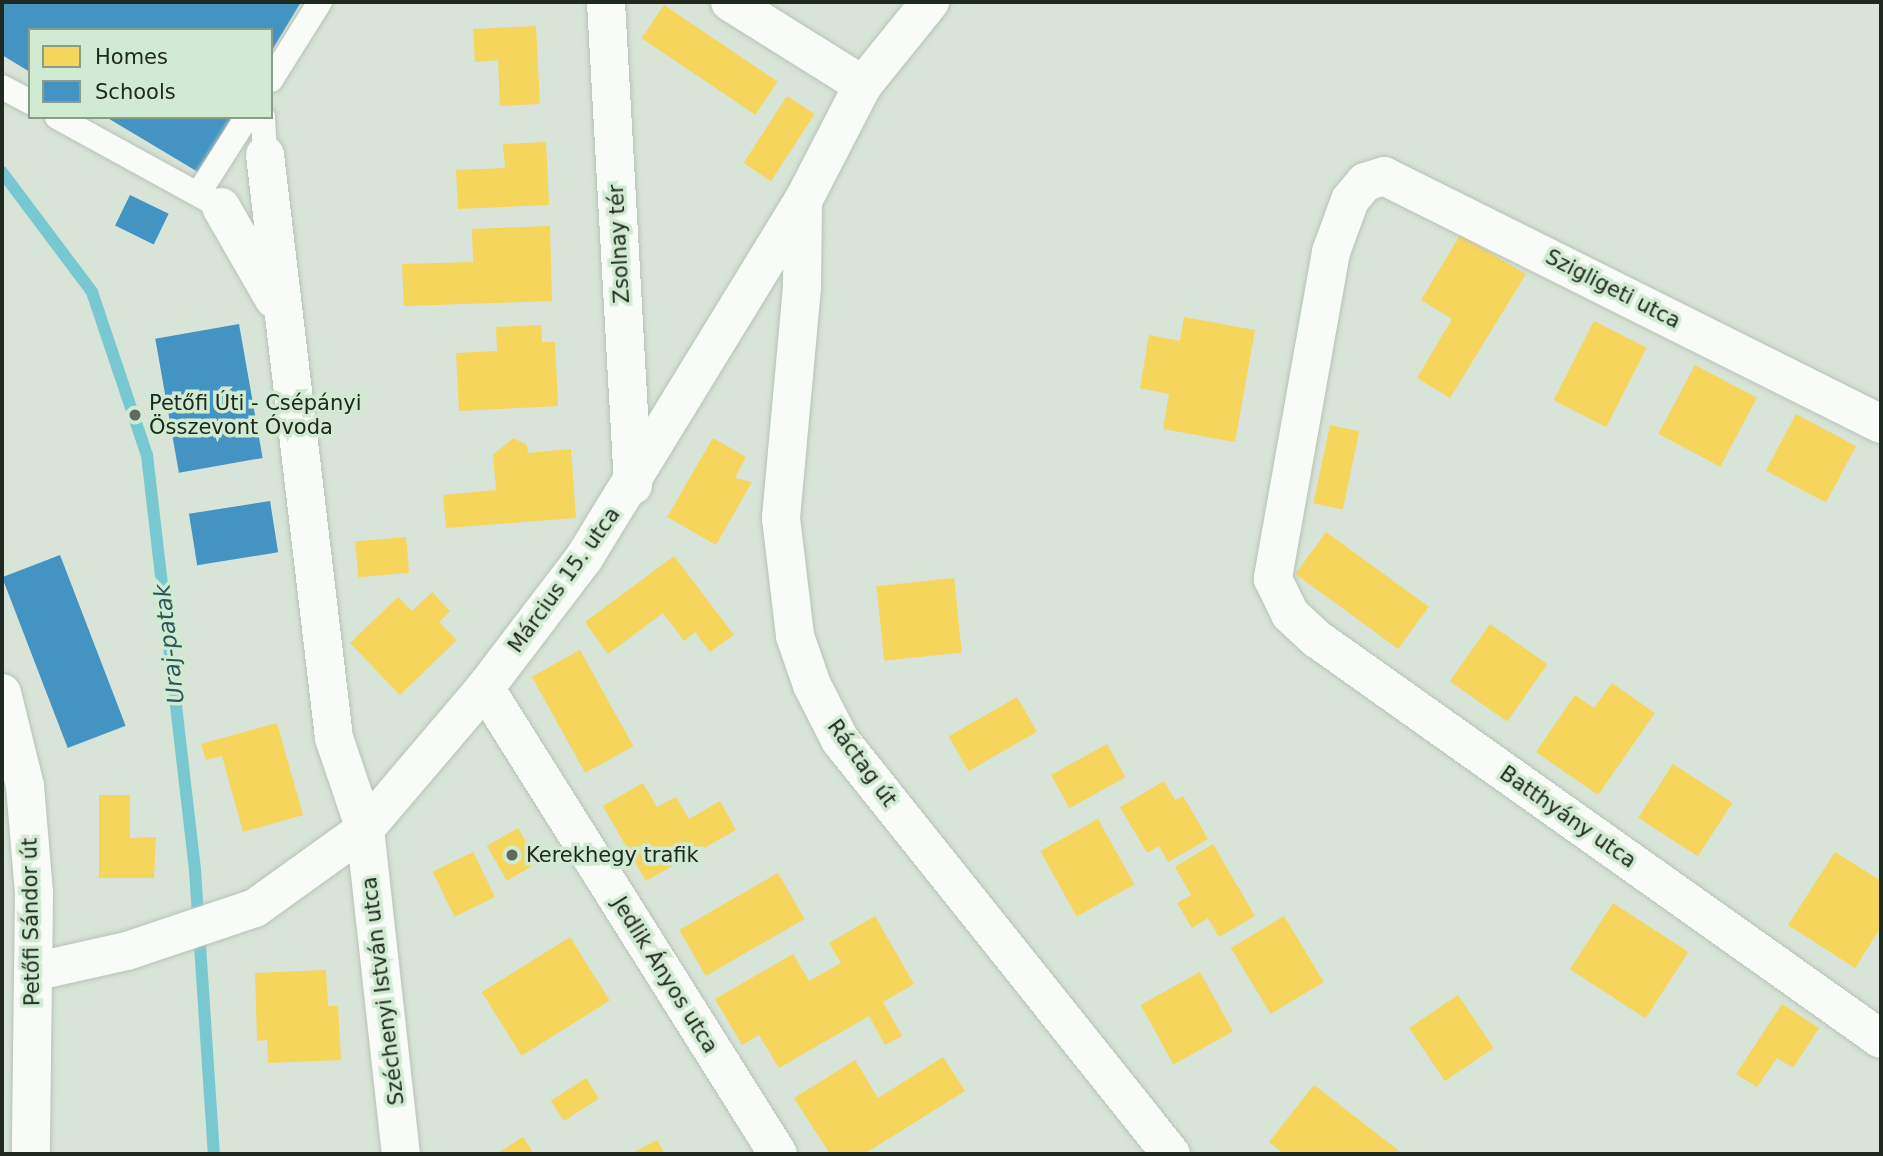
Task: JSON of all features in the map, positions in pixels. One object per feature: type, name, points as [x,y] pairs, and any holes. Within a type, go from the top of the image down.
[{"type":"street","name":"Zsolnay tér","points":[[606,2],[633,485]]},
{"type":"street","points":[[730,2],[863,85]]},
{"type":"street","name":"Március 15. utca","points":[[33,972],[127,951],[224,921],[284,892],[365,829],[485,688],[633,485],[803,201],[863,85],[930,2]]},
{"type":"street","name":"Széchenyi István utca","points":[[265,155],[334,738],[365,829],[405,1146]]},
{"type":"street","name":"Szigligeti utca","points":[[1273,579],[1331,252],[1350,200],[1365,182],[1384,176],[1406,182],[1881,424]]},
{"type":"street","points":[[210,201],[283,318]]},
{"type":"street","name":"Ráctag út","points":[[803,201],[802,287],[781,518],[795,636],[812,685],[840,740],[1171,1154]]},
{"type":"street","name":"Batthyány utca","points":[[1273,579],[1290,614],[1317,639],[1881,1039]]},
{"type":"street","name":"Jedlik Ányos utca","points":[[485,688],[778,1154]]},
{"type":"street","name":"Petőfi Sándor út","points":[[2,693],[29,822],[33,972],[31,1154]]},
{"type":"lane","points":[[273,76],[320,2]]},
{"type":"lane","points":[[2,87],[28,101]]},
{"type":"lane","points":[[61,119],[210,201],[246,119]]},
{"type":"lane","points":[[263,119],[265,155]]},
{"type":"building: Homes","points":[[664,5],[778,82],[755,115],[642,38]]},
{"type":"building: Homes","points":[[536,26],[540,104],[500,106],[498,60],[475,62],[473,29]]},
{"type":"building: Homes","points":[[787,96],[815,114],[771,181],[743,163]]},
{"type":"building: Homes","points":[[546,142],[549,205],[458,209],[456,170],[505,168],[503,144]]},
{"type":"building: Homes","points":[[550,226],[552,301],[404,306],[402,264],[473,262],[472,229]]},
{"type":"building: Homes","points":[[1460,235],[1526,274],[1450,398],[1417,378],[1452,319],[1421,300]]},
{"type":"building: Homes","points":[[1184,317],[1255,330],[1235,442],[1163,429],[1169,394],[1140,388],[1149,335],[1180,341]]},
{"type":"building: Homes","points":[[1594,321],[1647,348],[1606,427],[1554,400]]},
{"type":"building: Homes","points":[[541,325],[542,342],[555,342],[558,406],[459,411],[456,353],[497,351],[496,327]]},
{"type":"building: Homes","points":[[1695,365],[1757,398],[1720,467],[1658,434]]},
{"type":"building: Homes","points":[[1796,414],[1856,446],[1826,502],[1766,471]]},
{"type":"building: Homes","points":[[1330,425],[1359,431],[1343,509],[1313,503]]},
{"type":"building: Homes","points":[[513,438],[527,445],[528,453],[571,449],[576,518],[446,528],[443,495],[496,490],[493,455]]},
{"type":"building: Homes","points":[[713,438],[746,457],[735,478],[752,482],[716,545],[667,517]]},
{"type":"building: Homes","points":[[1326,532],[1429,607],[1398,649],[1295,574]]},
{"type":"building: Homes","points":[[406,537],[409,573],[358,577],[355,541]]},
{"type":"building: Homes","points":[[674,556],[734,635],[710,652],[695,632],[684,641],[663,613],[608,654],[585,622]]},
{"type":"building: Homes","points":[[954,578],[962,653],[884,661],[876,586]]},
{"type":"building: Homes","points":[[432,592],[450,611],[439,622],[457,640],[400,695],[350,643],[398,597],[412,611]]},
{"type":"building: Homes","points":[[1490,624],[1547,664],[1507,721],[1450,681]]},
{"type":"building: Homes","points":[[580,650],[633,746],[585,773],[532,677]]},
{"type":"building: Homes","points":[[1612,683],[1655,713],[1598,795],[1536,752],[1575,695],[1594,708]]},
{"type":"building: Homes","points":[[1017,697],[1037,732],[969,771],[949,736]]},
{"type":"building: Homes","points":[[277,723],[303,815],[243,832],[222,756],[206,760],[201,744]]},
{"type":"building: Homes","points":[[1107,744],[1125,777],[1069,808],[1051,775]]},
{"type":"building: Homes","points":[[1673,764],[1733,803],[1698,856],[1638,818]]},
{"type":"building: Homes","points":[[1164,781],[1175,800],[1183,796],[1208,839],[1168,862],[1159,846],[1147,853],[1120,807]]},
{"type":"building: Homes","points":[[643,783],[657,807],[676,797],[689,819],[720,801],[736,830],[646,881],[603,806]]},
{"type":"building: Homes","points":[[99,795],[130,795],[130,838],[156,837],[154,878],[99,878]]},
{"type":"building: Homes","points":[[1098,819],[1134,885],[1077,917],[1040,851]]},
{"type":"building: Homes","name":"Kerekhegy trafik","points":[[518,828],[538,863],[507,881],[487,846]]},
{"type":"building: Homes","points":[[1213,844],[1255,916],[1219,937],[1208,918],[1192,928],[1177,903],[1191,895],[1175,867]]},
{"type":"building: Homes","points":[[473,852],[495,897],[454,917],[433,872]]},
{"type":"building: Homes","points":[[1835,852],[1881,881],[1881,927],[1855,968],[1788,925]]},
{"type":"building: Homes","points":[[778,873],[805,919],[706,976],[679,930]]},
{"type":"building: Homes","points":[[1613,903],[1688,952],[1645,1018],[1570,969]]},
{"type":"building: Homes","points":[[875,916],[914,984],[883,1002],[902,1036],[885,1045],[869,1016],[779,1068],[759,1035],[742,1045],[715,999],[793,954],[809,981],[841,963],[829,943]]},
{"type":"building: Homes","points":[[1284,916],[1324,982],[1271,1014],[1231,948]]},
{"type":"building: Homes","points":[[570,937],[610,1001],[522,1056],[482,992]]},
{"type":"building: Homes","points":[[326,970],[328,1006],[338,1006],[341,1060],[268,1063],[267,1040],[257,1041],[255,973]]},
{"type":"building: Homes","points":[[1200,972],[1233,1031],[1173,1064],[1141,1005]]},
{"type":"building: Homes","points":[[1458,995],[1494,1048],[1445,1081],[1409,1028]]},
{"type":"building: Homes","points":[[1782,1004],[1819,1028],[1793,1068],[1777,1058],[1757,1087],[1736,1074]]},
{"type":"building: Homes","points":[[943,1057],[965,1091],[864,1154],[830,1154],[794,1098],[855,1060],[878,1098]]},
{"type":"building: Homes","points":[[586,1078],[599,1098],[564,1121],[551,1101]]},
{"type":"building: Homes","points":[[1314,1085],[1403,1154],[1284,1154],[1269,1142]]},
{"type":"building: Homes","points":[[523,1137],[534,1154],[496,1154]]},
{"type":"building: Homes","points":[[657,1140],[665,1154],[630,1154]]},
{"type":"building: Schools","points":[[2,2],[301,2],[273,49],[273,28],[28,28],[28,71],[2,55]]},
{"type":"building: Schools","points":[[109,119],[231,119],[198,172]]},
{"type":"building: Schools","points":[[130,195],[169,214],[154,244],[115,226]]},
{"type":"building: Schools","points":[[239,324],[263,458],[179,473],[155,339]]},
{"type":"building: Schools","points":[[270,501],[278,552],[197,565],[189,514]]},
{"type":"building: Schools","points":[[60,555],[126,726],[68,748],[2,577]]},
{"type":"waterway","name":"Uraj-patak","points":[[2,172],[92,292],[147,455],[195,870],[214,1154]]},
{"type":"place","name":"Petőfi Úti - Csépányi Összevont Óvoda","points":[[135,415]]},
{"type":"place","name":"Kerekhegy trafik","points":[[512,855]]}]
